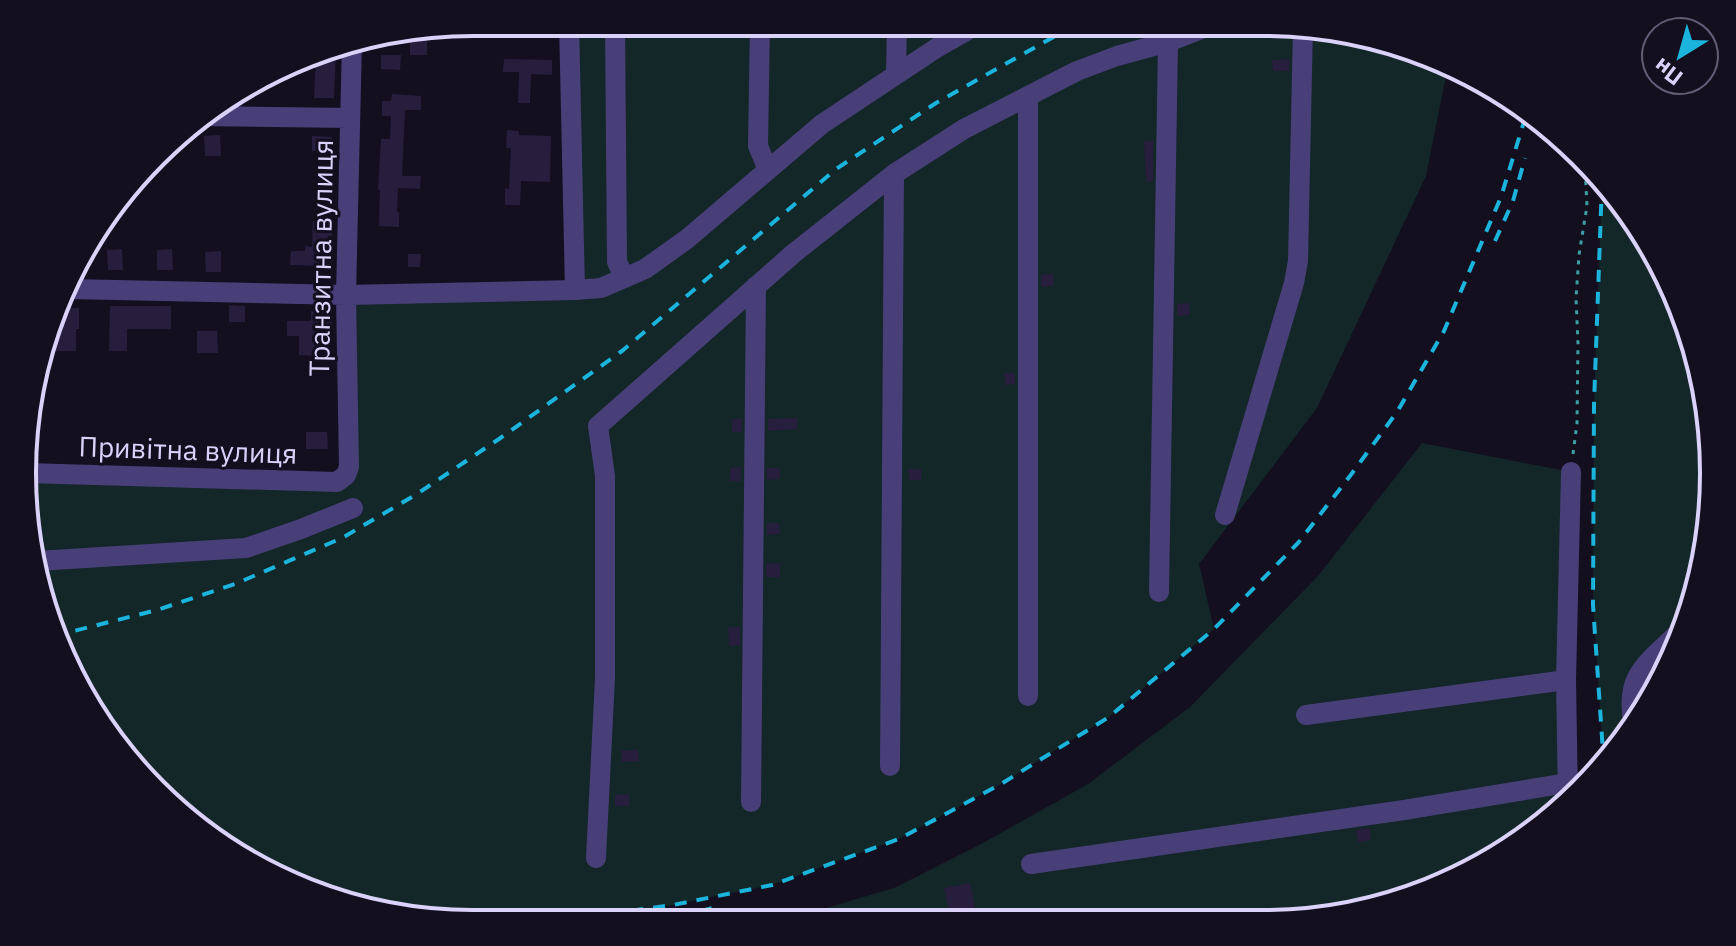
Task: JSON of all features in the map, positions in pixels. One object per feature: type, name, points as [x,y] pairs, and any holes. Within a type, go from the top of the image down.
[{"type":"street","points":[[569,36],[575,290]]},
{"type":"street","points":[[615,36],[617,262],[625,278]]},
{"type":"street","points":[[760,36],[758,146],[768,170]]},
{"type":"street","points":[[896,74],[897,36]]},
{"type":"street","points":[[77,289],[346,295],[601,288],[645,269],[687,239],[822,124],[957,36]]},
{"type":"street","points":[[596,858],[605,678],[605,476],[598,426],[756,286],[894,174],[964,129],[1077,71],[1183,36]]},
{"type":"street","points":[[1225,515],[1298,261],[1303,38]]},
{"type":"street","points":[[1159,592],[1168,42]]},
{"type":"street","name":"Транзитна вулиця","points":[[346,475],[349,467],[346,295],[352,53]]},
{"type":"street","points":[[1028,97],[1028,696]]},
{"type":"street","points":[[221,116],[350,118]]},
{"type":"street","points":[[890,766],[894,174]]},
{"type":"street","points":[[751,802],[756,286]]},
{"type":"street","points":[[1568,786],[1566,680],[1571,472]]},
{"type":"street","name":"Привітна вулиця","points":[[36,473],[337,482],[346,475]]},
{"type":"street","points":[[45,561],[246,548],[353,508]]},
{"type":"street","points":[[1632,707],[1634,682],[1643,665],[1664,646]]},
{"type":"street","points":[[1306,715],[1566,680]]},
{"type":"street","points":[[1031,864],[1389,812],[1561,793]]},
{"type":"path","points":[[1571,472],[1577,423],[1576,298],[1587,206],[1586,178]]},
{"type":"green space","points":[[569,36],[1292,37],[1376,51],[1446,76],[1426,176],[1317,408],[1199,564],[1214,629],[1109,717],[1001,784],[899,839],[772,885],[673,905],[637,910],[473,910],[416,906],[333,887],[254,851],[207,820],[164,782],[126,739],[95,692],[69,640],[51,586],[40,530],[36,473],[346,475],[346,295],[575,290]]},
{"type":"green space","points":[[1601,197],[1626,230],[1655,280],[1677,333],[1692,388],[1700,473],[1692,558],[1677,613],[1641,692],[1603,748],[1593,605],[1594,404]]},
{"type":"green space","points":[[1422,443],[1571,472],[1568,786],[1529,820],[1456,865],[1403,887],[1348,902],[1263,910],[819,910],[894,888],[1088,784],[1190,707],[1318,576]]},
{"type":"building","points":[[427,39],[427,55],[410,55],[410,41]]},
{"type":"building","points":[[381,55],[401,55],[400,70],[381,69]]},
{"type":"building","points":[[336,58],[334,98],[314,98],[315,66]]},
{"type":"building","points":[[504,59],[552,60],[552,75],[531,74],[530,103],[518,103],[519,72],[503,72]]},
{"type":"building","points":[[1289,59],[1289,71],[1273,71],[1272,60]]},
{"type":"building","points":[[392,94],[421,96],[421,110],[405,110],[402,176],[421,176],[420,189],[398,188],[399,227],[379,226],[381,139],[390,139],[391,116],[382,116],[382,101],[391,101]]},
{"type":"building","points":[[507,130],[519,131],[519,135],[551,136],[550,182],[521,181],[520,205],[505,205],[511,148],[506,148]]},
{"type":"building","points":[[220,135],[221,156],[205,156],[204,136]]},
{"type":"building","points":[[312,136],[332,137],[331,151],[312,151]]},
{"type":"building","points":[[1153,140],[1153,181],[1146,182],[1144,141]]},
{"type":"building","points":[[313,221],[332,222],[332,236],[328,236],[328,266],[290,265],[291,251],[305,251],[305,246],[312,247]]},
{"type":"building","points":[[122,249],[123,270],[108,270],[107,250]]},
{"type":"building","points":[[172,249],[173,270],[157,270],[157,250]]},
{"type":"building","points":[[221,251],[221,272],[206,272],[205,252]]},
{"type":"building","points":[[408,254],[421,254],[420,267],[408,267]]},
{"type":"building","points":[[1053,274],[1053,286],[1041,287],[1041,275]]},
{"type":"building","points":[[1189,303],[1190,315],[1177,316],[1177,304]]},
{"type":"building","points":[[229,305],[245,306],[245,322],[229,322]]},
{"type":"building","points":[[110,306],[171,306],[171,329],[127,329],[127,351],[109,351]]},
{"type":"building","points":[[68,308],[79,308],[76,351],[56,351]]},
{"type":"building","points":[[311,311],[332,311],[332,333],[316,333],[316,356],[299,355],[299,336],[287,336],[287,321],[311,321]]},
{"type":"building","points":[[197,331],[217,331],[218,353],[197,353]]},
{"type":"building","points":[[1004,373],[1015,373],[1015,384],[1005,385]]},
{"type":"building","points":[[797,418],[797,429],[768,431],[768,419]]},
{"type":"building","points":[[732,419],[742,419],[742,432],[732,432]]},
{"type":"building","points":[[306,432],[327,432],[328,449],[306,449]]},
{"type":"building","points":[[741,467],[741,481],[730,481],[730,468]]},
{"type":"building","points":[[767,468],[780,468],[780,479],[767,480]]},
{"type":"building","points":[[908,469],[921,469],[921,480],[909,480]]},
{"type":"building","points":[[767,523],[779,523],[780,534],[767,535]]},
{"type":"building","points":[[780,563],[780,577],[766,577],[766,564]]},
{"type":"building","points":[[728,627],[740,627],[740,645],[729,646]]},
{"type":"building","points":[[638,750],[639,761],[622,762],[621,751]]},
{"type":"building","points":[[629,794],[629,806],[615,806],[615,795]]},
{"type":"building","points":[[1370,828],[1371,840],[1358,842],[1356,830]]},
{"type":"building","points":[[970,883],[976,910],[949,910],[944,888]]},
{"type":"railway","points":[[66,633],[157,610],[235,584],[342,538],[417,494],[622,351],[836,169],[936,103],[1055,36]]},
{"type":"railway","points":[[637,910],[772,885],[899,839],[1001,784],[1109,717],[1214,629],[1298,543],[1397,412],[1444,331],[1501,197],[1524,122]]},
{"type":"railway","points":[[1495,241],[1513,201],[1525,158]]},
{"type":"railway","points":[[1601,197],[1594,404],[1593,605],[1603,748]]},
{"type":"railway","points":[[705,910],[717,907]]}]
